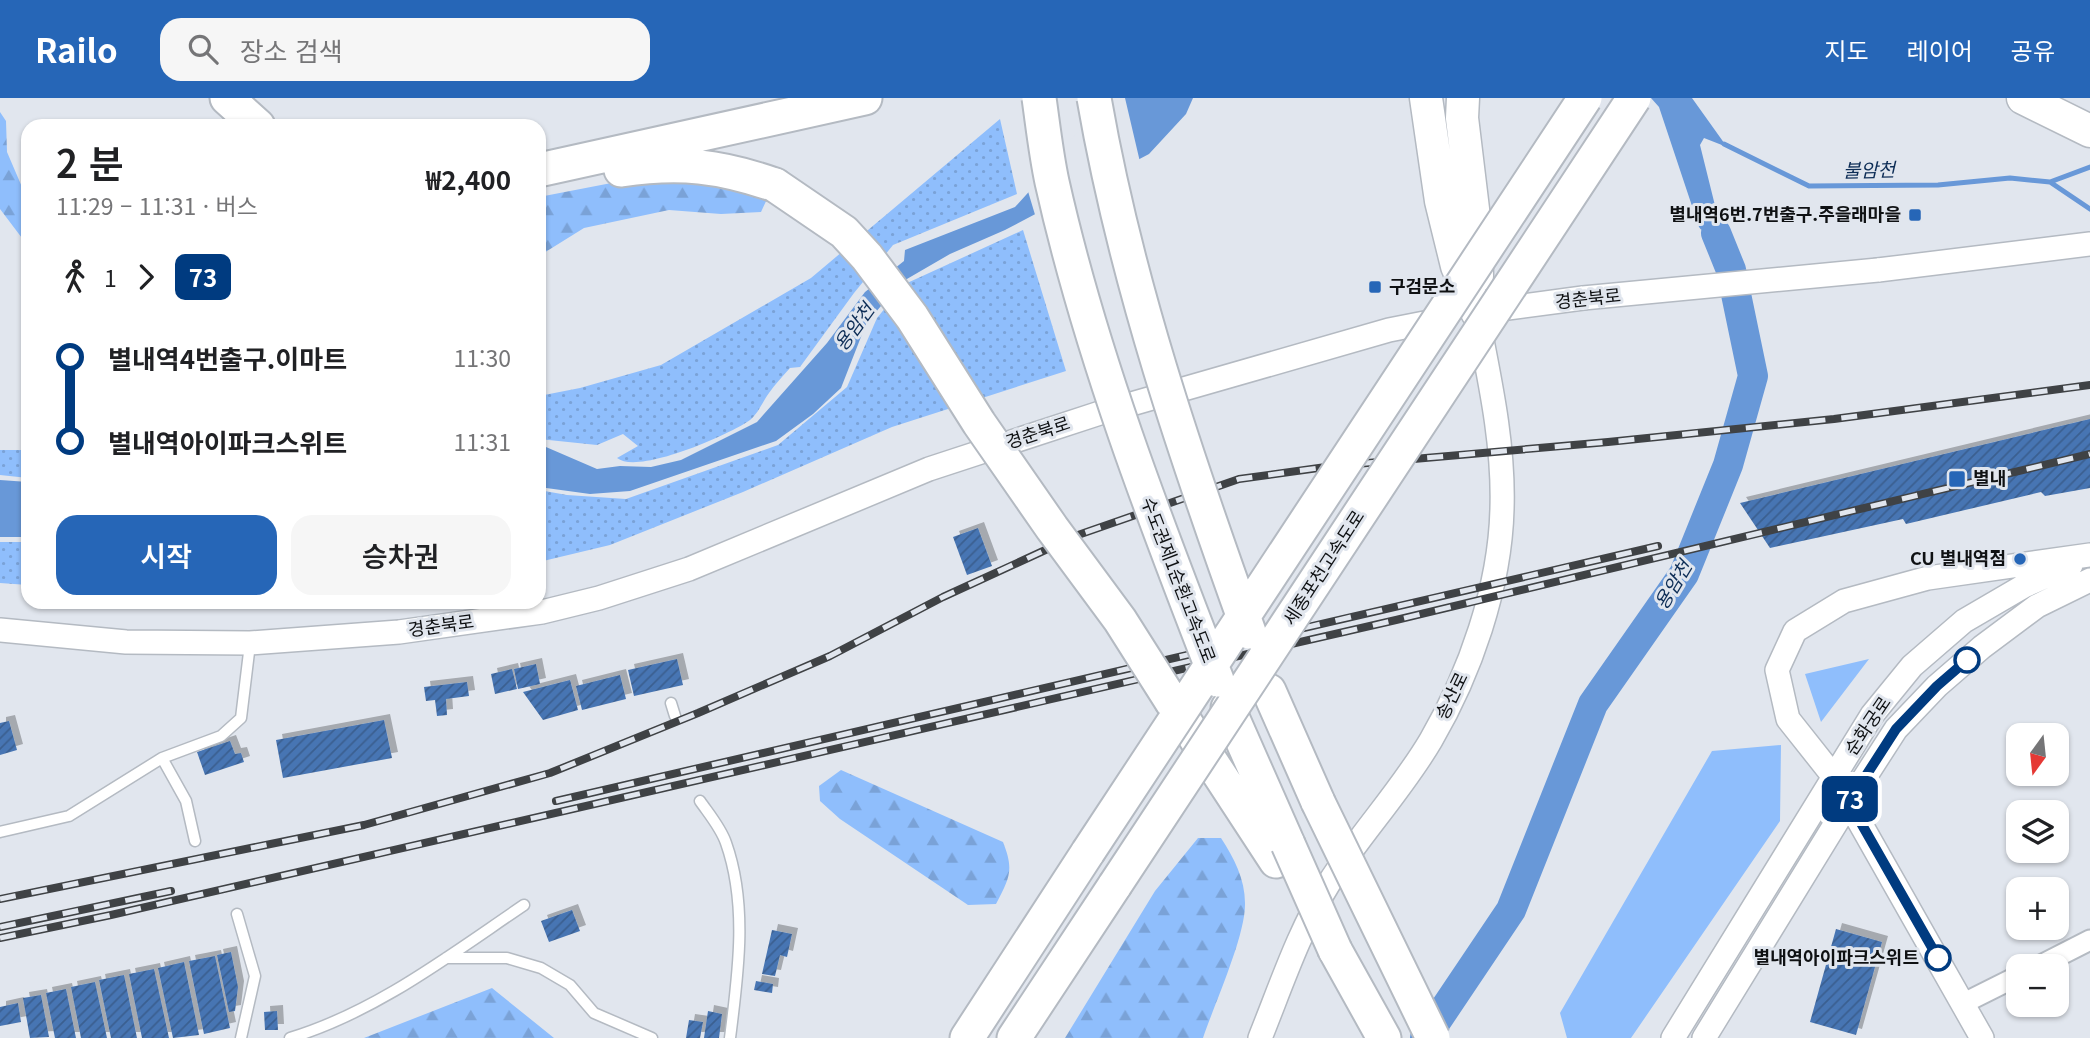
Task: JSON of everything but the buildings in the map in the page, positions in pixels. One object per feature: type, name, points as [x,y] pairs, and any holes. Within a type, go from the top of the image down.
[{"type":"highway","points":[[201,98],[218,119]]},
{"type":"highway","points":[[227,98],[250,119]]},
{"type":"highway","points":[[546,168],[865,98]]},
{"type":"highway","name":"수도권제1순환고속도로","points":[[1039,98],[1052,181],[1085,304],[1144,493],[1282,853],[1384,1038]]},
{"type":"highway","points":[[1094,98],[1117,218],[1137,295],[1191,470],[1269,691],[1318,802],[1433,1038]]},
{"type":"highway","points":[[967,1038],[1586,98]]},
{"type":"highway","name":"세종포천고속도로","points":[[1014,1038],[1634,98]]},
{"type":"highway","points":[[2023,98],[2090,131]]},
{"type":"highway","points":[[1427,106],[1441,201],[1457,266],[1477,312]]},
{"type":"highway","points":[[1463,108],[1476,234],[1477,312]]},
{"type":"highway","points":[[546,179],[648,166],[699,165],[738,172],[775,185],[844,232],[867,257],[912,317],[979,423],[1120,620],[1171,702],[1282,853]]},
{"type":"street","name":"경춘북로","points":[[0,630],[126,642],[250,643],[399,632],[542,612],[599,598],[689,569],[929,469],[1100,413],[1389,330],[1477,312],[1583,298],[1878,270],[2089,245]]},
{"type":"street","name":"송산로","points":[[1260,1038],[1306,924],[1330,882],[1430,741],[1475,646],[1496,560],[1502,511],[1497,424],[1477,312]]},
{"type":"street","name":"순화궁로","points":[[1673,1038],[1872,715],[1912,666],[1964,621],[2024,586],[2090,556]]},
{"type":"street","points":[[1982,1038],[1834,777],[1788,719],[1777,670],[1796,631],[1843,601],[1928,578],[2090,556]]},
{"type":"street","name":"순화궁로","points":[[1704,1038],[1896,729],[1937,686],[1982,647],[2037,606],[2090,580]]},
{"type":"street","points":[[2063,954],[2090,940]]},
{"type":"street","points":[[1964,1003],[2006,982]]},
{"type":"lane","points":[[0,832],[69,816],[162,758],[221,736],[242,718],[250,643]]},
{"type":"lane","points":[[671,703],[675,716]]},
{"type":"lane","points":[[162,758],[186,801],[195,841]]},
{"type":"lane","points":[[700,801],[726,841],[737,886],[740,957],[730,1038]]},
{"type":"lane","points":[[290,1038],[314,1031],[405,985],[524,905]]},
{"type":"lane","points":[[237,914],[255,976],[241,1038]]},
{"type":"lane","points":[[446,958],[507,958],[541,968],[570,985],[594,1013],[652,1038]]},
{"type":"green space","points":[[0,112],[6,121],[7,152],[21,185],[21,237],[0,209]]},
{"type":"green space","points":[[1000,119],[1017,194],[893,245],[800,367],[790,368],[750,420],[684,451],[644,461],[628,462],[617,458],[638,446],[623,434],[597,445],[546,440],[546,395],[661,365],[811,278]]},
{"type":"green space","points":[[658,174],[768,197],[761,212],[721,214],[669,210],[584,228],[546,252],[546,196]]},
{"type":"green space","points":[[1023,230],[1066,371],[892,427],[743,492],[610,545],[546,560],[546,491],[626,499],[778,445],[847,387],[877,318],[905,284]]},
{"type":"green space","points":[[0,450],[21,450],[21,477],[0,475]]},
{"type":"green space","points":[[0,542],[21,542],[21,584],[0,583]]},
{"type":"green space","points":[[1869,659],[1821,722],[1805,674]]},
{"type":"green space","points":[[1781,745],[1780,821],[1631,1038],[1567,1038],[1560,1013],[1712,751]]},
{"type":"green space","points":[[841,770],[1003,842],[1009,860],[1009,873],[996,904],[968,905],[840,819],[820,801],[819,786]]},
{"type":"green space","points":[[1198,838],[1221,838],[1238,869],[1245,903],[1235,951],[1203,1038],[1065,1038],[1155,891]]},
{"type":"green space","points":[[492,988],[554,1038],[364,1038]]},
{"type":"water","points":[[1114,98],[1193,98],[1186,114],[1149,154],[1005,230],[950,254],[900,283],[866,324],[841,388],[813,414],[776,441],[630,491],[590,494],[546,488],[546,447],[597,469],[620,466],[651,467],[681,460],[757,422],[827,343],[865,292],[904,261],[905,250],[1015,207]]},
{"type":"water","points":[[1651,98],[1692,98],[1727,147],[1704,138],[1700,145],[1731,270],[1699,227],[1659,107]]},
{"type":"water","points":[[0,480],[21,482],[21,537],[0,537]]},
{"type":"pier","points":[[1109,98],[1125,98],[1140,162],[1036,218],[1027,188]]},
{"type":"pier","points":[[1724,227],[1734,269],[1731,274],[1698,230]]},
{"type":"waterway","name":"불암천","points":[[1724,144],[1809,186],[1938,185],[2010,178],[2050,182],[2090,209]]},
{"type":"waterway","points":[[2050,182],[2090,167]]},
{"type":"waterway","name":"용암천","points":[[1425,1038],[1511,910],[1593,704],[1684,574],[1728,465],[1753,376],[1731,270],[1716,233]]},
{"type":"railway","points":[[0,899],[364,825],[550,773],[830,656],[943,597],[1078,535],[1239,479],[1333,466],[1834,419],[2090,385]]},
{"type":"railway","points":[[0,938],[111,915],[1396,620],[2090,454]]},
{"type":"railway","points":[[556,801],[1658,546]]},
{"type":"railway","points":[[0,927],[171,891]]},
{"type":"bus line","name":"73","points":[[1938,958],[1849,802],[1896,729],[1937,686],[1967,660]]},
{"type":"place","name":"별내역6번.7번출구.주을래마을","points":[[1915,215]]},
{"type":"place","name":"구검문소","points":[[1375,287]]},
{"type":"place","name":"별내","points":[[1957,479]]},
{"type":"place","name":"CU 별내역점","points":[[2020,559]]},
{"type":"place","name":"별내역아이파크스위트","points":[[1938,958]]}]
